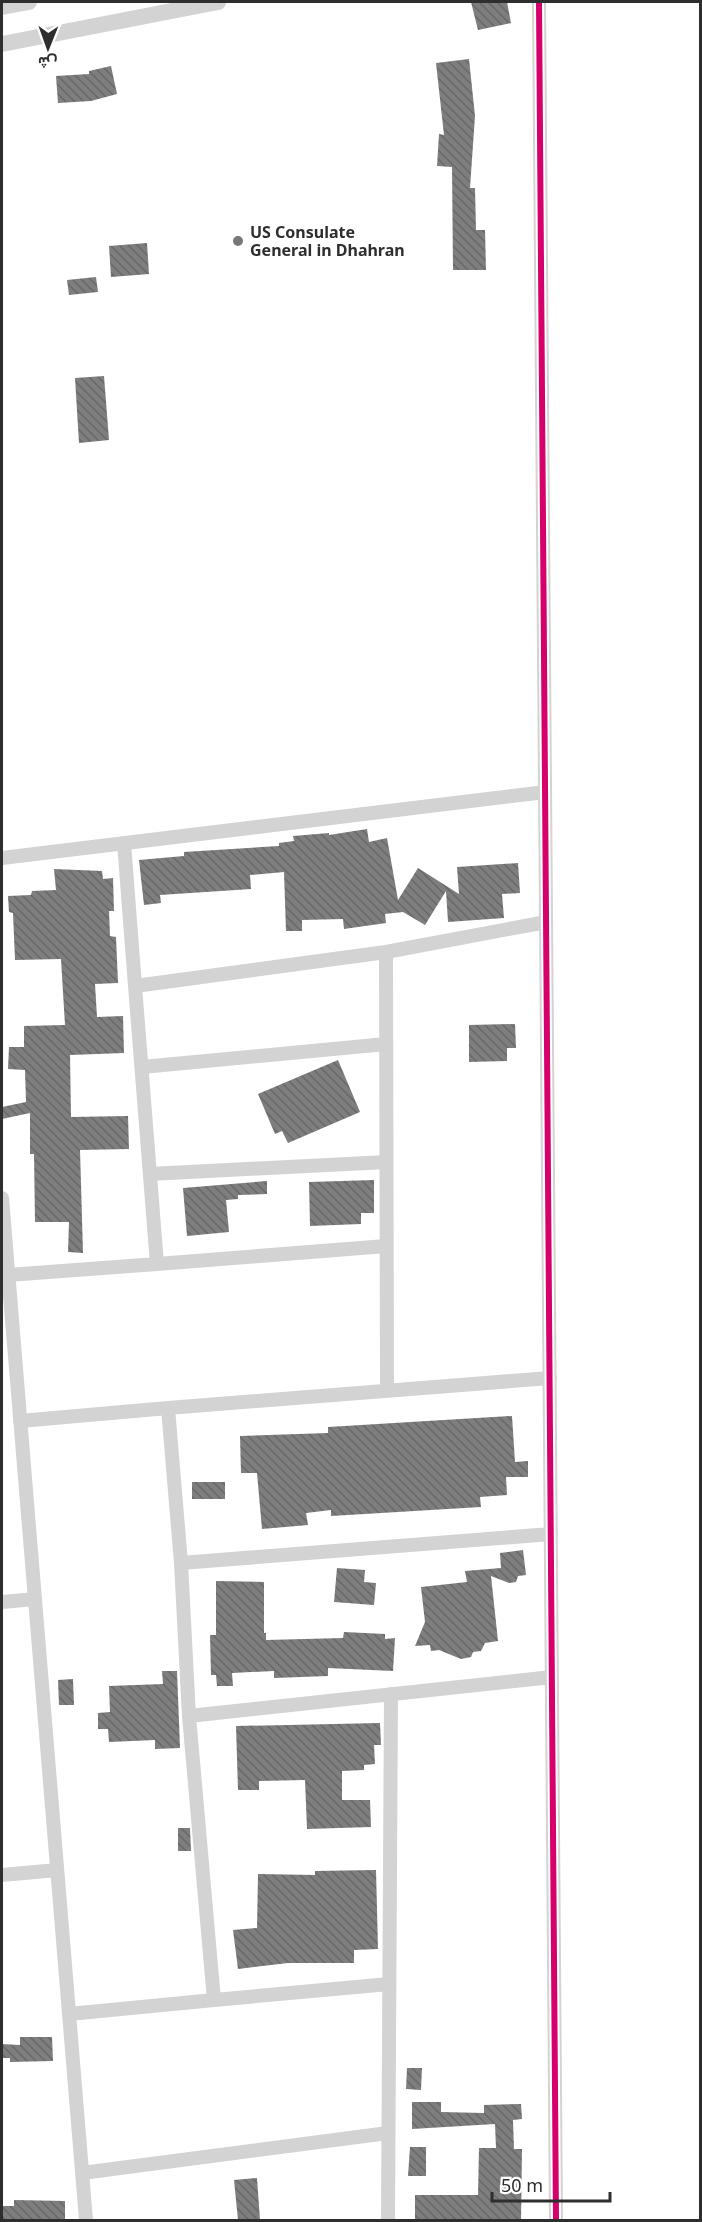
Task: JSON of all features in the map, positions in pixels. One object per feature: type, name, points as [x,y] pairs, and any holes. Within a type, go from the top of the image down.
[{"type":"street","points":[[2,7],[29,2]]},
{"type":"street","points":[[2,44],[218,2]]},
{"type":"street","points":[[539,2],[556,2220]]},
{"type":"street","points":[[2,858],[545,792]]},
{"type":"street","points":[[124,843],[157,1264]]},
{"type":"street","points":[[135,986],[386,952],[546,922]]},
{"type":"street","points":[[386,952],[387,1391]]},
{"type":"street","points":[[141,1067],[386,1044]]},
{"type":"street","points":[[150,1174],[386,1162]]},
{"type":"street","points":[[2,1198],[86,2220]]},
{"type":"street","points":[[8,1275],[386,1246]]},
{"type":"street","points":[[20,1421],[550,1378]]},
{"type":"street","points":[[168,1408],[181,1563],[189,1716],[214,2000]]},
{"type":"street","points":[[181,1563],[551,1534]]},
{"type":"street","points":[[2,1602],[35,1599]]},
{"type":"street","points":[[189,1716],[552,1677]]},
{"type":"street","points":[[388,2220],[391,1694]]},
{"type":"street","points":[[2,1875],[57,1870]]},
{"type":"street","points":[[69,2014],[389,1984]]},
{"type":"street","points":[[82,2173],[388,2133]]},
{"type":"building","points":[[471,2],[507,2],[511,23],[478,30]]},
{"type":"building","points":[[469,59],[475,116],[470,188],[475,188],[476,230],[485,230],[486,270],[453,270],[452,167],[437,166],[439,134],[444,135],[436,63]]},
{"type":"building","points":[[111,66],[117,94],[91,101],[58,103],[56,76],[89,74],[89,71]]},
{"type":"building","points":[[147,243],[149,274],[111,277],[109,246]]},
{"type":"building","points":[[96,277],[98,292],[69,295],[67,280]]},
{"type":"building","points":[[104,376],[109,440],[79,443],[75,378]]},
{"type":"building","points":[[367,829],[369,842],[387,838],[398,900],[418,868],[459,894],[457,867],[518,863],[520,893],[502,894],[504,918],[448,922],[446,891],[425,925],[403,912],[385,914],[386,923],[344,929],[343,919],[302,920],[302,931],[286,931],[284,872],[250,875],[251,889],[160,895],[161,903],[144,905],[139,860],[184,856],[184,852],[279,846],[279,843],[294,841],[293,836],[329,833],[329,835]]},
{"type":"building","points":[[54,869],[102,871],[103,879],[113,878],[114,911],[109,911],[110,936],[116,937],[118,983],[95,984],[97,1017],[123,1016],[124,1053],[70,1055],[71,1117],[128,1116],[129,1149],[80,1150],[83,1253],[68,1252],[69,1222],[35,1222],[34,1154],[30,1154],[30,1113],[2,1119],[2,1107],[26,1102],[25,1070],[8,1069],[9,1047],[24,1047],[24,1026],[65,1025],[61,959],[15,960],[13,913],[9,912],[8,896],[31,895],[32,891],[56,890]]},
{"type":"building","points":[[515,1024],[516,1048],[507,1048],[507,1061],[469,1062],[469,1025]]},
{"type":"building","points":[[338,1060],[360,1112],[288,1143],[282,1131],[275,1134],[258,1094]]},
{"type":"building","points":[[374,1180],[374,1213],[361,1213],[361,1224],[310,1226],[309,1182]]},
{"type":"building","points":[[267,1181],[267,1194],[238,1195],[238,1199],[226,1200],[229,1232],[187,1236],[183,1188]]},
{"type":"building","points":[[512,1416],[515,1462],[528,1461],[528,1477],[506,1477],[507,1495],[480,1497],[481,1507],[331,1516],[331,1510],[306,1513],[308,1525],[262,1529],[257,1473],[241,1473],[240,1436],[328,1433],[328,1427]]},
{"type":"building","points":[[192,1482],[225,1482],[225,1499],[192,1499]]},
{"type":"building","points":[[523,1550],[526,1575],[518,1576],[516,1582],[509,1583],[491,1576],[498,1641],[485,1643],[481,1651],[473,1652],[471,1657],[461,1659],[439,1650],[431,1651],[430,1645],[415,1646],[425,1622],[421,1587],[467,1582],[465,1571],[501,1568],[500,1553]]},
{"type":"building","points":[[337,1568],[365,1570],[364,1582],[376,1583],[374,1605],[334,1602]]},
{"type":"building","points":[[216,1581],[264,1582],[266,1640],[343,1638],[344,1632],[385,1634],[385,1639],[395,1638],[393,1671],[328,1668],[328,1676],[274,1678],[274,1671],[232,1673],[233,1686],[217,1686],[216,1675],[211,1675],[210,1635],[216,1635]]},
{"type":"building","points":[[162,1671],[177,1671],[180,1748],[155,1749],[155,1740],[109,1742],[108,1729],[98,1729],[98,1713],[110,1712],[109,1686],[163,1684]]},
{"type":"building","points":[[73,1679],[74,1705],[59,1705],[58,1680]]},
{"type":"building","points":[[380,1723],[381,1745],[374,1745],[375,1764],[364,1765],[364,1770],[342,1771],[342,1800],[370,1800],[371,1827],[307,1829],[305,1780],[259,1781],[259,1790],[238,1790],[236,1726]]},
{"type":"building","points":[[178,1828],[190,1828],[191,1851],[178,1851]]},
{"type":"building","points":[[376,1870],[378,1949],[354,1950],[354,1963],[288,1963],[238,1969],[233,1930],[257,1928],[258,1874],[315,1875],[315,1871]]},
{"type":"building","points":[[20,2037],[52,2037],[53,2061],[10,2062],[10,2058],[2,2058],[2,2044],[20,2045]]},
{"type":"building","points":[[407,2068],[422,2068],[421,2090],[406,2089]]},
{"type":"building","points":[[412,2102],[441,2102],[441,2112],[484,2113],[484,2105],[521,2104],[522,2119],[513,2120],[514,2149],[522,2149],[521,2220],[415,2220],[415,2195],[478,2195],[479,2148],[496,2148],[495,2124],[412,2129]]},
{"type":"building","points":[[410,2147],[426,2147],[426,2176],[408,2176]]},
{"type":"building","points":[[257,2178],[260,2220],[238,2220],[234,2180]]},
{"type":"building","points":[[14,2200],[65,2201],[65,2220],[2,2220],[2,2206],[14,2206]]},
{"type":"cycle path","points":[[539,2],[556,2220]]},
{"type":"place","name":"US Consulate General in Dhahran","points":[[238,241]]}]
